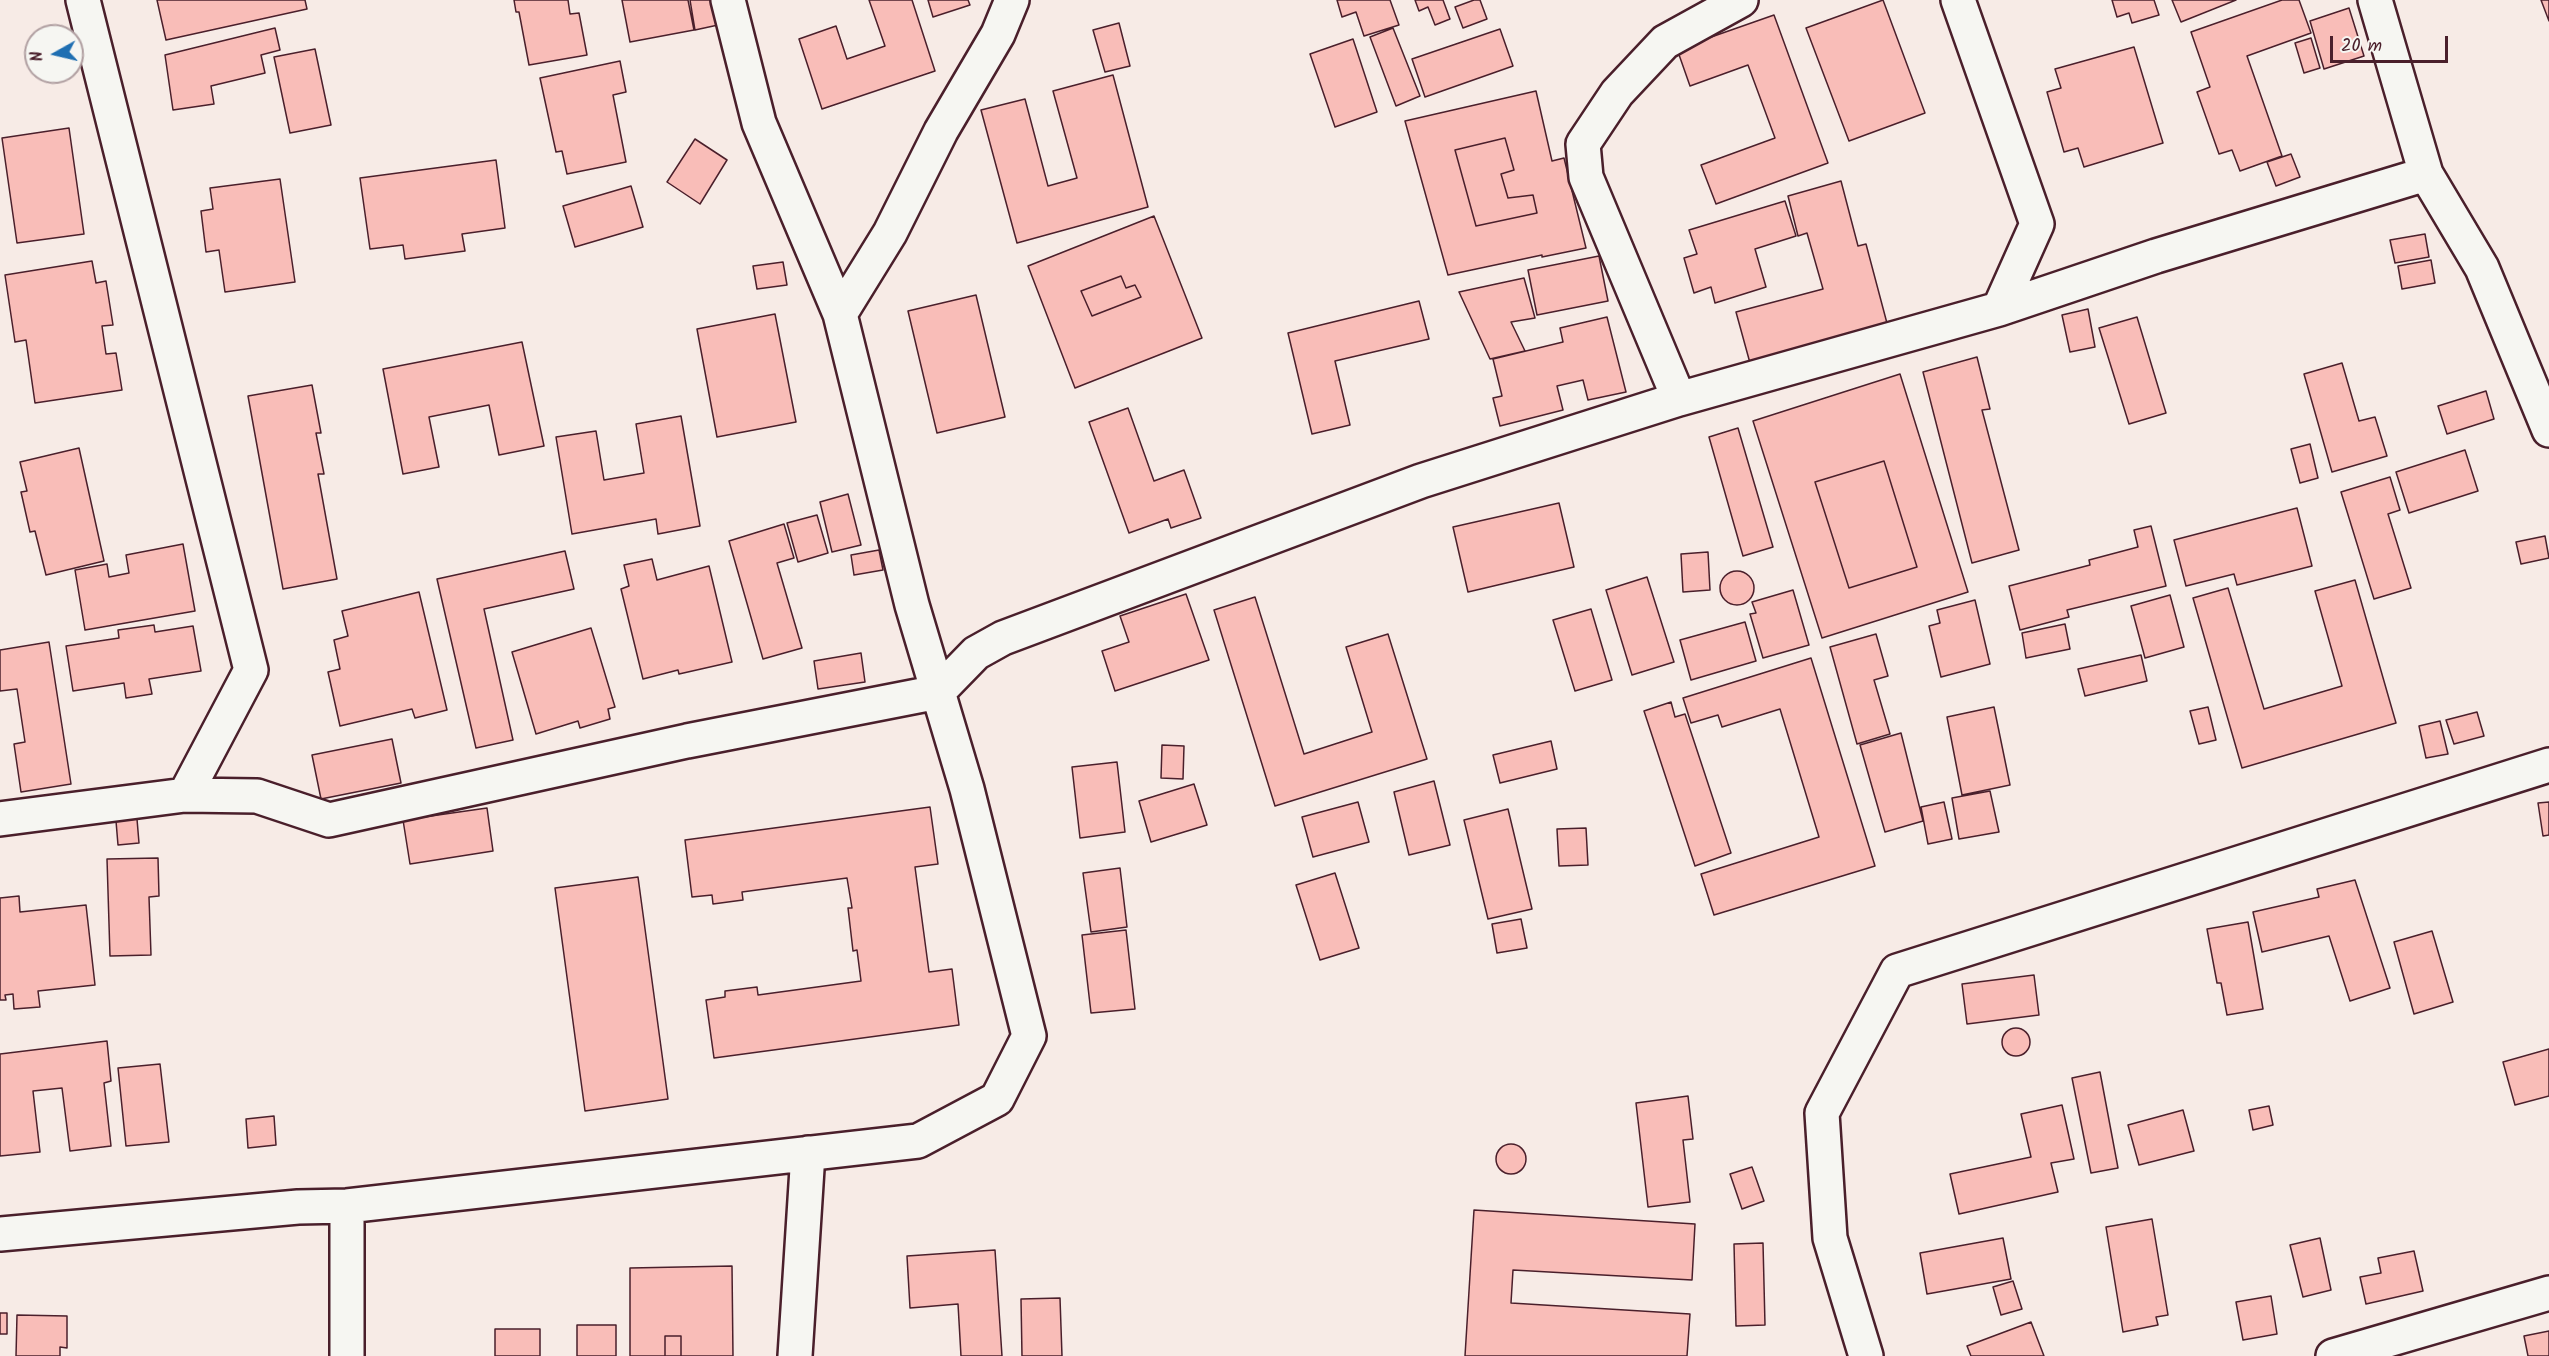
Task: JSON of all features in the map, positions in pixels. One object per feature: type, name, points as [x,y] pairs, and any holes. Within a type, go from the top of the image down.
[{"type":"street","points":[[83,0],[250,670],[185,795]]},
{"type":"street","points":[[0,1234],[298,1208],[347,1206],[918,1141],[998,1099],[1029,1036],[969,800],[912,605],[840,314],[759,123],[728,0]]},
{"type":"street","points":[[840,314],[890,233],[941,131],[999,34],[1012,0]]},
{"type":"street","points":[[1679,399],[1586,177],[1584,144],[1617,93],[1665,42],[1741,0]]},
{"type":"street","points":[[1958,0],[2037,224],[1999,309]]},
{"type":"street","points":[[2375,0],[2426,174],[2482,268],[2549,430]]},
{"type":"street","points":[[0,819],[185,795],[257,796],[329,820],[687,741],[938,692],[976,653],[1003,638],[1422,481],[1679,399],[1999,309],[2156,256],[2426,174]]},
{"type":"street","points":[[1866,1356],[1830,1238],[1822,1113],[1897,971],[2549,765]]},
{"type":"street","points":[[795,1356],[808,1154]]},
{"type":"street","points":[[347,1206],[347,1356]]},
{"type":"street","points":[[2334,1356],[2403,1346],[2549,1293]]},
{"type":"building","points":[[157,0],[305,0],[307,9],[166,40]]},
{"type":"building","points":[[514,0],[568,0],[570,14],[579,13],[587,55],[529,65],[519,12],[516,12]]},
{"type":"building","points":[[622,0],[688,0],[694,30],[630,42]]},
{"type":"building","points":[[690,0],[714,0],[718,25],[695,30]]},
{"type":"building","points":[[869,0],[912,0],[935,71],[822,109],[799,39],[836,26],[847,59],[885,46]]},
{"type":"building","points":[[928,0],[968,0],[970,5],[933,17]]},
{"type":"building","points":[[1337,0],[1390,0],[1399,25],[1364,36],[1356,12],[1342,17]]},
{"type":"building","points":[[1415,0],[1443,0],[1450,19],[1435,25],[1428,7],[1419,11]]},
{"type":"building","points":[[1480,0],[1487,19],[1463,28],[1455,7]]},
{"type":"building","points":[[1883,0],[1925,113],[1849,141],[1806,28]]},
{"type":"building","points":[[2112,0],[2154,0],[2159,15],[2132,23],[2129,13],[2117,17]]},
{"type":"building","points":[[2172,0],[2236,0],[2181,22]]},
{"type":"building","points":[[2282,0],[2299,0],[2311,33],[2247,56],[2282,156],[2240,171],[2232,150],[2219,154],[2197,92],[2210,87],[2191,32]]},
{"type":"building","points":[[2541,0],[2549,0],[2549,21]]},
{"type":"building","points":[[2349,8],[2364,56],[2324,69],[2310,21]]},
{"type":"building","points":[[1774,15],[1828,163],[1716,204],[1701,165],[1775,138],[1748,65],[1690,86],[1677,49]]},
{"type":"building","points":[[1119,23],[1130,66],[1105,72],[1093,30]]},
{"type":"building","points":[[275,28],[280,50],[261,55],[265,73],[211,86],[214,104],[173,110],[165,55]]},
{"type":"building","points":[[1393,28],[1420,96],[1396,106],[1370,37]]},
{"type":"building","points":[[1500,29],[1513,66],[1425,97],[1412,59]]},
{"type":"building","points":[[2311,38],[2320,68],[2304,73],[2295,43]]},
{"type":"building","points":[[1353,39],[1377,112],[1335,127],[1310,54]]},
{"type":"building","points":[[2134,47],[2163,143],[2084,167],[2078,148],[2064,152],[2047,92],[2061,88],[2055,69]]},
{"type":"building","points":[[315,49],[331,125],[290,133],[274,57]]},
{"type":"building","points":[[620,61],[626,92],[613,95],[626,162],[567,174],[562,151],[556,152],[540,78]]},
{"type":"building","points":[[1113,75],[1148,207],[1017,243],[981,110],[1025,99],[1048,186],[1077,178],[1053,91]]},
{"type":"building","points":[[1536,91],[1552,161],[1564,158],[1586,248],[1448,275],[1405,121]],"holes":[[[1505,138],[1514,170],[1501,174],[1508,198],[1533,195],[1537,213],[1476,226],[1455,150]]]},
{"type":"building","points":[[69,128],[84,234],[17,243],[2,138]]},
{"type":"building","points":[[1505,138],[1514,170],[1501,174],[1508,198],[1533,195],[1537,213],[1476,226],[1455,150]]},
{"type":"building","points":[[695,139],[727,160],[700,204],[667,182]]},
{"type":"building","points":[[2291,154],[2300,177],[2276,186],[2267,162]]},
{"type":"building","points":[[496,160],[505,228],[462,234],[465,251],[405,259],[403,245],[370,249],[360,178]]},
{"type":"building","points":[[280,179],[295,282],[225,292],[219,250],[206,252],[201,211],[213,209],[210,188]]},
{"type":"building","points":[[1841,181],[1858,246],[1866,244],[1888,327],[1750,363],[1736,312],[1823,289],[1807,233],[1798,236],[1788,196]]},
{"type":"building","points":[[631,186],[643,227],[575,247],[563,206]]},
{"type":"building","points":[[1785,201],[1796,236],[1755,249],[1766,287],[1715,303],[1711,287],[1694,293],[1684,258],[1697,254],[1689,230]]},
{"type":"building","points":[[1154,216],[1202,338],[1075,388],[1028,266]],"holes":[[[1121,276],[1126,288],[1135,285],[1141,297],[1092,316],[1081,291]]]},
{"type":"building","points":[[2425,234],[2429,257],[2395,263],[2390,240]]},
{"type":"building","points":[[1599,256],[1608,301],[1537,315],[1528,270]]},
{"type":"building","points":[[2431,260],[2435,283],[2402,289],[2398,266]]},
{"type":"building","points":[[92,261],[96,283],[106,281],[113,325],[102,326],[106,354],[116,353],[122,390],[35,403],[26,340],[15,342],[5,275]]},
{"type":"building","points":[[783,262],[787,285],[757,289],[753,266]]},
{"type":"building","points":[[1121,276],[1126,288],[1135,285],[1141,297],[1092,316],[1081,291]]},
{"type":"building","points":[[1524,278],[1535,318],[1511,322],[1525,351],[1490,359],[1459,292]]},
{"type":"building","points":[[976,295],[1005,417],[937,433],[908,311]]},
{"type":"building","points":[[1419,301],[1429,339],[1335,361],[1350,425],[1312,434],[1288,333]]},
{"type":"building","points":[[2088,309],[2095,347],[2070,352],[2062,315]]},
{"type":"building","points":[[775,314],[796,422],[717,437],[697,329]]},
{"type":"building","points":[[1607,317],[1626,392],[1588,400],[1583,380],[1557,386],[1563,410],[1500,426],[1493,398],[1502,396],[1493,359],[1563,342],[1560,328]]},
{"type":"building","points":[[2137,317],[2166,413],[2129,424],[2099,328]]},
{"type":"building","points":[[522,342],[544,446],[499,455],[489,405],[429,417],[439,467],[403,474],[383,369]]},
{"type":"building","points":[[1977,357],[1990,409],[1982,410],[2019,550],[1972,563],[1923,372]]},
{"type":"building","points":[[2342,363],[2359,421],[2375,417],[2387,456],[2332,472],[2304,374]]},
{"type":"building","points":[[1900,374],[1968,592],[1822,638],[1753,421]],"holes":[[[1884,461],[1917,567],[1849,588],[1815,482]]]},
{"type":"building","points":[[312,385],[321,433],[316,433],[324,474],[318,474],[337,579],[283,589],[248,396]]},
{"type":"building","points":[[2486,391],[2494,419],[2447,434],[2438,406]]},
{"type":"building","points":[[1128,408],[1154,481],[1184,470],[1201,518],[1171,528],[1168,519],[1129,533],[1089,422]]},
{"type":"building","points":[[681,416],[700,526],[658,534],[656,519],[572,534],[556,437],[596,431],[604,480],[644,473],[636,424]]},
{"type":"building","points":[[1738,428],[1773,547],[1743,556],[1709,437]]},
{"type":"building","points":[[2310,444],[2318,478],[2300,483],[2291,449]]},
{"type":"building","points":[[79,448],[104,561],[46,575],[35,531],[30,532],[21,492],[27,491],[20,462]]},
{"type":"building","points":[[2465,450],[2478,491],[2409,513],[2396,472]]},
{"type":"building","points":[[1884,461],[1917,567],[1849,588],[1815,482]]},
{"type":"building","points":[[2390,477],[2400,510],[2388,514],[2411,588],[2374,599],[2341,492]]},
{"type":"building","points":[[848,494],[861,545],[832,552],[820,502]]},
{"type":"building","points":[[1559,503],[1574,567],[1468,592],[1453,527]]},
{"type":"building","points":[[2297,508],[2312,566],[2237,585],[2234,574],[2186,586],[2174,540]]},
{"type":"building","points":[[817,515],[828,553],[798,562],[787,523]]},
{"type":"building","points":[[784,524],[794,558],[777,563],[802,648],[763,659],[729,541]]},
{"type":"building","points":[[2151,526],[2166,586],[2067,610],[2069,617],[2020,630],[2009,586],[2090,565],[2089,560],[2138,547],[2134,530]]},
{"type":"building","points":[[2545,536],[2549,558],[2521,564],[2516,542]]},
{"type":"building","points":[[183,544],[195,611],[85,630],[75,570],[107,564],[109,577],[129,573],[126,555]]},
{"type":"building","points":[[879,550],[883,570],[854,575],[851,555]]},
{"type":"building","points":[[565,551],[574,589],[484,609],[513,740],[476,748],[437,579]]},
{"type":"building","points":[[1708,552],[1710,590],[1683,592],[1681,554]]},
{"type":"building","points":[[652,559],[657,580],[709,566],[732,662],[679,674],[678,670],[643,679],[621,589],[629,586],[624,565]]},
{"type":"building","points":[[1737,571],[1749,576],[1754,588],[1749,600],[1737,605],[1725,600],[1720,588],[1725,576]]},
{"type":"building","points":[[1647,577],[1674,662],[1632,675],[1606,590]]},
{"type":"building","points":[[2355,580],[2396,723],[2242,768],[2193,598],[2228,588],[2264,709],[2342,686],[2315,591]]},
{"type":"building","points":[[1793,590],[1809,645],[1763,658],[1750,614],[1756,613],[1752,602]]},
{"type":"building","points":[[419,592],[447,710],[415,718],[412,709],[340,726],[328,672],[340,669],[334,640],[348,636],[342,611]]},
{"type":"building","points":[[1186,594],[1209,660],[1115,691],[1102,651],[1129,642],[1120,616]]},
{"type":"building","points":[[2170,595],[2184,647],[2145,658],[2131,606]]},
{"type":"building","points":[[1255,597],[1304,754],[1372,732],[1346,647],[1388,634],[1427,759],[1275,806],[1214,610]]},
{"type":"building","points":[[1975,600],[1990,664],[1941,677],[1929,626],[1940,623],[1937,610]]},
{"type":"building","points":[[1591,609],[1612,680],[1575,691],[1553,620]]},
{"type":"building","points":[[1745,622],[1756,661],[1691,680],[1680,640]]},
{"type":"building","points":[[2065,624],[2070,649],[2026,658],[2022,633]]},
{"type":"building","points":[[154,625],[155,632],[193,626],[201,671],[149,679],[152,694],[126,698],[124,683],[73,691],[66,646],[119,638],[118,630]]},
{"type":"building","points":[[591,628],[615,707],[608,709],[610,719],[580,728],[578,721],[536,734],[512,652]]},
{"type":"building","points":[[1876,634],[1888,676],[1874,680],[1890,734],[1857,744],[1830,647]]},
{"type":"building","points":[[49,642],[71,784],[21,792],[14,744],[25,742],[17,689],[0,691],[0,650]]},
{"type":"building","points":[[861,653],[865,682],[818,689],[814,661]]},
{"type":"building","points":[[2141,655],[2147,681],[2085,696],[2078,669]]},
{"type":"building","points":[[1811,658],[1875,866],[1714,915],[1701,874],[1819,837],[1780,709],[1722,727],[1718,715],[1691,723],[1683,698]]},
{"type":"building","points":[[1671,702],[1675,717],[1685,714],[1731,853],[1695,866],[1644,711]]},
{"type":"building","points":[[1994,707],[2010,785],[1962,795],[1947,717]]},
{"type":"building","points":[[2208,707],[2216,740],[2199,744],[2190,711]]},
{"type":"building","points":[[2477,712],[2484,736],[2454,744],[2446,720]]},
{"type":"building","points":[[2440,721],[2448,754],[2426,758],[2419,726]]},
{"type":"building","points":[[1901,733],[1923,821],[1885,832],[1860,745]]},
{"type":"building","points":[[392,739],[401,783],[321,799],[312,755]]},
{"type":"building","points":[[1551,741],[1557,769],[1500,783],[1493,755]]},
{"type":"building","points":[[1162,745],[1184,746],[1183,779],[1161,778]]},
{"type":"building","points":[[1117,762],[1125,832],[1080,838],[1072,767]]},
{"type":"building","points":[[1434,781],[1450,845],[1409,855],[1394,792]]},
{"type":"building","points":[[1194,784],[1207,825],[1151,842],[1139,801]]},
{"type":"building","points":[[1990,791],[1999,832],[1959,839],[1952,798]]},
{"type":"building","points":[[1358,802],[1369,842],[1313,857],[1302,817]]},
{"type":"building","points":[[1944,802],[1952,839],[1928,844],[1921,807]]},
{"type":"building","points":[[2549,802],[2549,835],[2543,836],[2538,803]]},
{"type":"building","points":[[930,807],[938,864],[915,867],[929,972],[952,969],[959,1025],[714,1058],[706,1000],[725,997],[725,991],[757,987],[758,995],[861,981],[857,950],[853,951],[848,908],[852,908],[847,878],[742,892],[743,900],[713,904],[712,895],[692,897],[685,840]]},
{"type":"building","points":[[487,808],[493,851],[410,864],[403,820]]},
{"type":"building","points":[[1508,809],[1532,909],[1488,919],[1464,820]]},
{"type":"building","points":[[137,819],[139,843],[118,845],[116,821]]},
{"type":"building","points":[[1586,828],[1588,865],[1559,866],[1557,829]]},
{"type":"building","points":[[158,858],[159,896],[149,897],[151,955],[110,956],[107,859]]},
{"type":"building","points":[[1120,868],[1127,927],[1091,932],[1083,873]]},
{"type":"building","points":[[1335,873],[1359,948],[1320,960],[1296,885]]},
{"type":"building","points":[[638,877],[668,1099],[585,1111],[555,888]]},
{"type":"building","points":[[2355,880],[2390,988],[2350,1001],[2329,936],[2262,952],[2253,912],[2319,897],[2317,889]]},
{"type":"building","points":[[19,896],[20,912],[86,905],[95,985],[38,991],[40,1007],[14,1009],[13,994],[5,995],[6,1000],[0,1000],[0,898]]},
{"type":"building","points":[[1521,919],[1527,948],[1497,953],[1492,924]]},
{"type":"building","points":[[2248,922],[2263,1009],[2227,1015],[2221,983],[2217,983],[2207,929]]},
{"type":"building","points":[[1126,930],[1135,1009],[1091,1013],[1082,935]]},
{"type":"building","points":[[2432,931],[2453,1002],[2414,1014],[2394,942]]},
{"type":"building","points":[[2034,975],[2039,1015],[1967,1024],[1962,984]]},
{"type":"building","points":[[2016,1028],[2026,1032],[2030,1042],[2026,1052],[2016,1056],[2006,1052],[2002,1042],[2006,1032]]},
{"type":"building","points":[[107,1041],[111,1081],[104,1083],[111,1146],[70,1151],[62,1088],[33,1091],[40,1152],[0,1156],[0,1054]]},
{"type":"building","points":[[2549,1049],[2549,1096],[2515,1105],[2503,1062]]},
{"type":"building","points":[[160,1064],[169,1142],[126,1146],[118,1068]]},
{"type":"building","points":[[2100,1072],[2118,1168],[2091,1173],[2072,1078]]},
{"type":"building","points":[[1688,1096],[1693,1139],[1683,1140],[1690,1202],[1648,1207],[1636,1103]]},
{"type":"building","points":[[2062,1105],[2074,1159],[2051,1163],[2058,1192],[1959,1214],[1950,1174],[2031,1157],[2021,1114]]},
{"type":"building","points":[[2269,1106],[2273,1125],[2253,1130],[2249,1110]]},
{"type":"building","points":[[2183,1110],[2194,1151],[2139,1165],[2128,1125]]},
{"type":"building","points":[[274,1116],[276,1145],[248,1148],[246,1119]]},
{"type":"building","points":[[1511,1144],[1517,1145],[1525,1153],[1525,1165],[1517,1173],[1511,1174],[1505,1173],[1497,1165],[1496,1159],[1497,1153],[1505,1145]]},
{"type":"building","points":[[1752,1167],[1764,1201],[1742,1209],[1730,1174]]},
{"type":"building","points":[[1474,1210],[1695,1224],[1692,1280],[1513,1270],[1511,1303],[1690,1314],[1687,1356],[1465,1356]]},
{"type":"building","points":[[2152,1219],[2168,1315],[2156,1317],[2158,1325],[2123,1332],[2106,1227]]},
{"type":"building","points":[[2003,1238],[2011,1279],[1927,1294],[1920,1253]]},
{"type":"building","points":[[2320,1238],[2331,1290],[2303,1297],[2290,1245]]},
{"type":"building","points":[[1763,1243],[1765,1325],[1736,1326],[1734,1244]]},
{"type":"building","points":[[995,1250],[1002,1356],[961,1356],[958,1304],[910,1308],[907,1256]]},
{"type":"building","points":[[2414,1251],[2423,1291],[2366,1304],[2360,1277],[2381,1273],[2378,1258]]},
{"type":"building","points":[[732,1266],[733,1356],[681,1356],[681,1336],[665,1336],[665,1356],[630,1356],[630,1268]]},
{"type":"building","points":[[2013,1281],[2022,1309],[2001,1315],[1993,1287]]},
{"type":"building","points":[[2271,1296],[2277,1334],[2243,1340],[2236,1302]]},
{"type":"building","points":[[1060,1298],[1062,1356],[1022,1356],[1021,1299]]},
{"type":"building","points":[[0,1313],[7,1313],[7,1334],[0,1334]]},
{"type":"building","points":[[17,1315],[67,1316],[67,1348],[60,1347],[60,1356],[16,1356]]},
{"type":"building","points":[[2031,1322],[2044,1356],[1971,1356],[1967,1346]]},
{"type":"building","points":[[577,1325],[616,1325],[616,1356],[577,1356]]},
{"type":"building","points":[[495,1329],[540,1329],[540,1356],[495,1356]]},
{"type":"building","points":[[2549,1331],[2549,1356],[2528,1356],[2524,1336]]},
{"type":"building","points":[[665,1336],[681,1336],[681,1356],[665,1356]]}]
